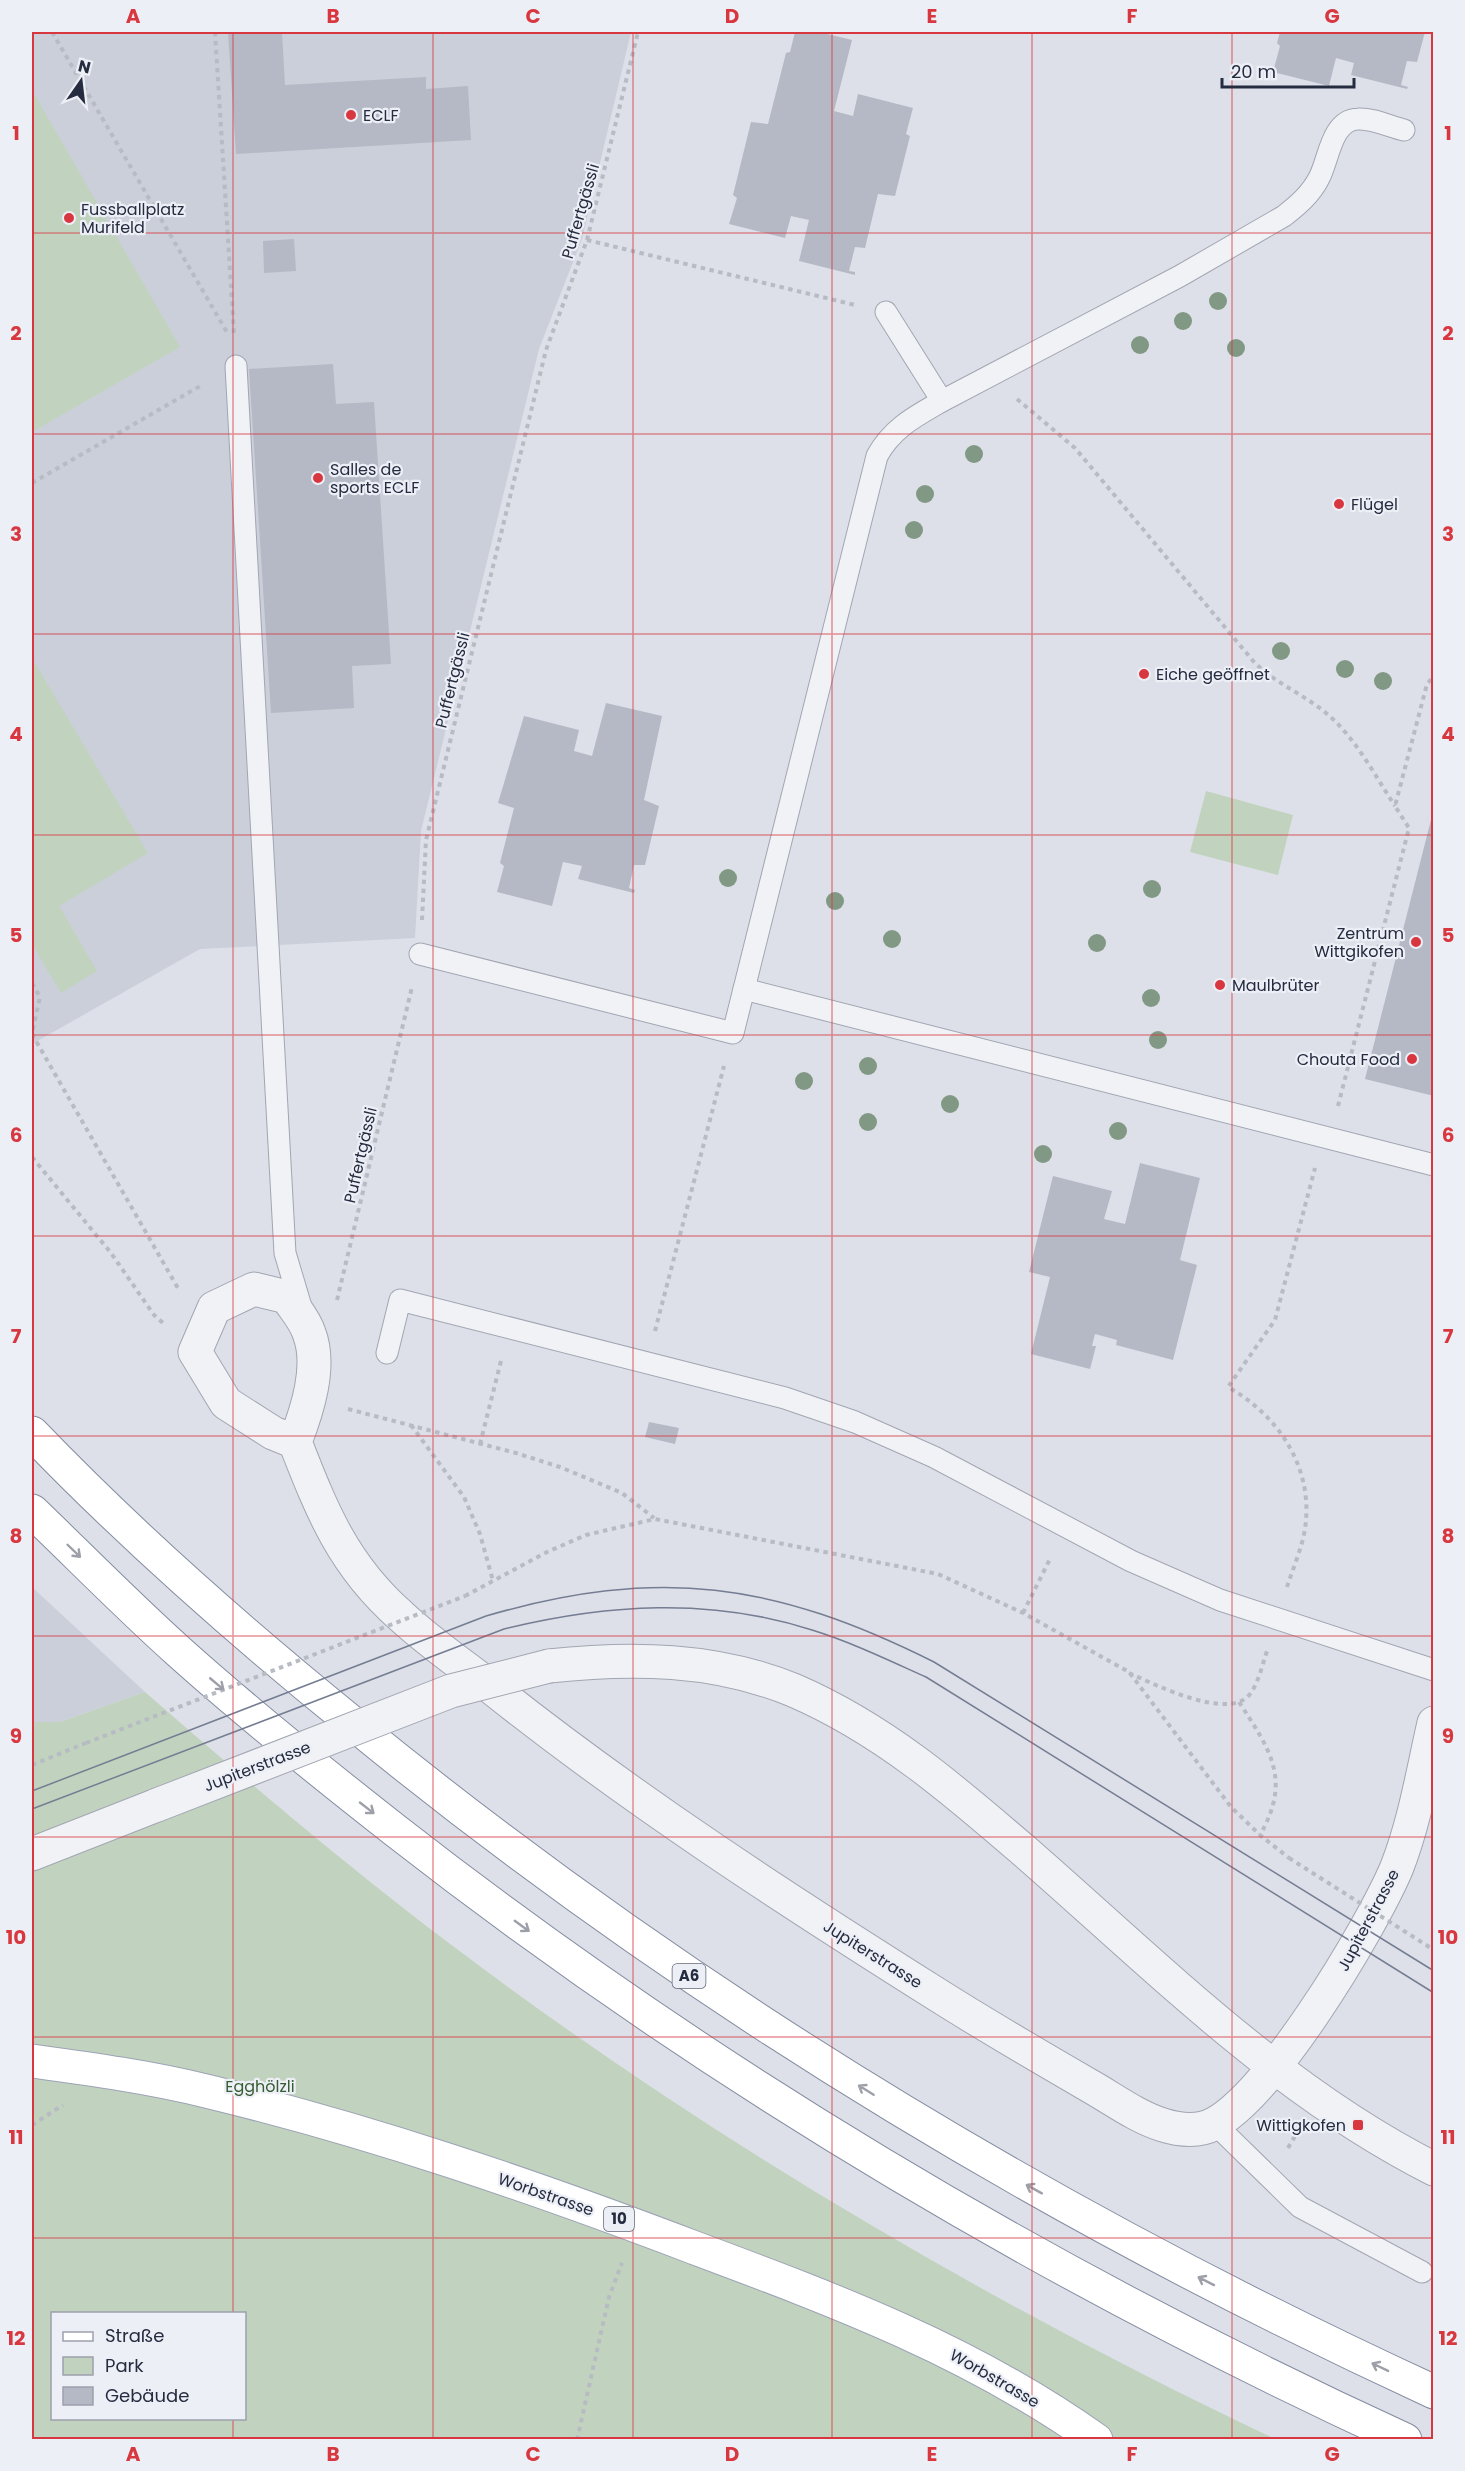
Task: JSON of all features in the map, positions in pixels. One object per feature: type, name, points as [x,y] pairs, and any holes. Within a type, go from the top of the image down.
[{"type":"main road","name":"A6","points":[[32,1433],[129,1528],[302,1682],[489,1833],[667,1961],[827,2066],[979,2158],[1196,2276],[1434,2392]]},
{"type":"main road","points":[[32,1511],[176,1649],[282,1739],[456,1878],[646,2014],[847,2145],[1043,2258],[1264,2373],[1405,2439]]},
{"type":"main road","name":"Worbstrasse","points":[[32,2061],[114,2073],[204,2091],[308,2118],[541,2192],[899,2327],[966,2359],[1027,2394],[1096,2439]]},
{"type":"street","points":[[254,1288],[287,1297],[310,1333],[314,1375],[307,1412],[295,1442],[273,1433],[226,1404],[195,1352],[214,1308],[254,1288]]},
{"type":"street","name":"Jupiterstrasse","points":[[295,1442],[326,1520],[357,1571],[400,1616],[550,1734],[760,1883],[1001,2035],[1161,2124],[1179,2129],[1198,2129],[1215,2124],[1239,2106],[1274,2065],[1350,1958],[1384,1896],[1408,1836],[1434,1723]]},
{"type":"street","name":"Jupiterstrasse","points":[[32,1854],[451,1692],[549,1666],[638,1659],[733,1672],[792,1690],[868,1728],[939,1778],[1190,1997],[1274,2065],[1331,2108],[1434,2169]]},
{"type":"lane","points":[[420,954],[733,1033],[878,456],[886,442],[903,424],[942,401],[1180,276],[1284,216],[1299,205],[1319,179],[1339,129],[1347,123],[1358,118],[1404,130]]},
{"type":"lane","points":[[886,312],[942,401]]},
{"type":"lane","points":[[236,366],[285,1253],[310,1333]]},
{"type":"lane","points":[[744,989],[1434,1165]]},
{"type":"lane","points":[[387,1353],[400,1300],[785,1398],[855,1422],[934,1457],[1131,1562],[1220,1600],[1278,1621],[1345,1640],[1434,1670]]},
{"type":"lane","points":[[1215,2124],[1300,2207],[1422,2272]]},
{"type":"path","points":[[52,32],[234,344],[215,32]]},
{"type":"path","name":"Puffertgässli","points":[[310,1333],[337,1300],[420,954],[426,840],[546,350],[587,240],[639,32]]},
{"type":"path","points":[[587,240],[886,312]]},
{"type":"path","points":[[32,483],[236,366]]},
{"type":"path","points":[[32,1765],[465,1596],[586,1535],[655,1519],[687,1523],[781,1545],[920,1569],[966,1585],[1023,1613],[1129,1672],[1191,1698],[1221,1704],[1239,1702],[1249,1695],[1257,1680],[1278,1621],[1305,1529],[1305,1487],[1299,1461],[1275,1424],[1252,1400],[1228,1387],[1275,1320],[1409,828],[1343,730],[1308,699],[1269,677],[1254,662],[1075,448],[1054,428],[1000,387],[993,376]]},
{"type":"path","points":[[1395,806],[1427,684],[1434,676]]},
{"type":"path","points":[[32,983],[40,997],[32,1033],[180,1293]]},
{"type":"path","points":[[647,1363],[733,1033]]},
{"type":"path","points":[[32,1157],[111,1253],[154,1315],[195,1352]]},
{"type":"path","points":[[480,1444],[510,1328]]},
{"type":"path","points":[[307,1412],[336,1406],[560,1467],[622,1493],[655,1519]]},
{"type":"path","points":[[411,1425],[464,1497],[480,1534],[492,1581]]},
{"type":"path","points":[[1023,1613],[1038,1583]]},
{"type":"path","points":[[1129,1672],[1231,1807],[1260,1835],[1289,1858],[1434,1950]]},
{"type":"path","points":[[1239,1702],[1269,1749],[1276,1780],[1271,1815],[1260,1835]]},
{"type":"path","points":[[577,2439],[609,2297],[636,2226]]},
{"type":"shaded area","points":[[32,32],[631,32],[582,239],[539,349],[421,831],[415,938],[200,949],[32,1044]]},
{"type":"shaded area","points":[[32,1587],[145,1692],[60,1722],[32,1722]]},
{"type":"green space","name":"Fussballplatz Murifeld","points":[[32,90],[180,347],[32,432]]},
{"type":"green space","points":[[32,658],[148,853],[59,906],[97,971],[61,993],[32,944]]},
{"type":"green space","points":[[1206,791],[1293,815],[1278,875],[1190,852]]},
{"type":"green space","name":"Egghölzli","points":[[145,1692],[274,1803],[407,1911],[613,2061],[827,2199],[937,2263],[1048,2325],[1275,2439],[32,2439],[32,1722],[60,1722]]},
{"type":"building","name":"ECLF","points":[[228,32],[282,32],[285,85],[426,77],[426,89],[468,86],[471,140],[236,154]]},
{"type":"building","points":[[795,32],[819,32],[852,40],[834,111],[853,116],[858,94],[913,108],[906,134],[910,136],[895,196],[878,194],[865,248],[855,247],[849,271],[855,272],[855,275],[799,261],[809,220],[791,216],[785,238],[729,224],[737,198],[733,195],[751,122],[768,124],[786,53],[790,52]]},
{"type":"building","points":[[1280,32],[1425,32],[1417,62],[1407,61],[1401,85],[1408,87],[1407,89],[1351,75],[1354,63],[1336,58],[1329,86],[1273,72],[1280,46],[1277,43]]},
{"type":"building","points":[[294,239],[296,271],[264,273],[263,241]]},
{"type":"building","name":"Salles de sports ECLF","points":[[333,364],[336,404],[374,402],[391,664],[352,666],[354,708],[271,713],[249,369]]},
{"type":"building","points":[[606,703],[662,716],[644,800],[659,806],[645,865],[634,865],[629,888],[635,890],[634,893],[578,879],[582,866],[563,862],[552,906],[497,892],[504,866],[500,863],[514,808],[498,803],[524,716],[579,730],[574,751],[592,756]]},
{"type":"building","name":"Zentrum Wittgikofen","points":[[1434,808],[1434,1096],[1365,1079]]},
{"type":"building","points":[[1140,1163],[1200,1178],[1180,1260],[1197,1265],[1173,1360],[1116,1345],[1117,1340],[1095,1334],[1092,1346],[1096,1346],[1090,1369],[1031,1354],[1050,1277],[1029,1272],[1053,1176],[1112,1191],[1104,1219],[1125,1224]]},
{"type":"building","points":[[649,1422],[679,1428],[675,1444],[645,1437]]},
{"type":"tram line","points":[[32,1791],[486,1616],[548,1600],[606,1591],[662,1587],[715,1590],[768,1599],[821,1614],[876,1635],[934,1662],[1434,1971]]},
{"type":"tram line","points":[[32,1809],[504,1629],[581,1614],[619,1610],[658,1608],[735,1612],[774,1619],[827,1635],[926,1677],[1434,1993]]},
{"type":"place","name":"ECLF","points":[[351,115]]},
{"type":"place","name":"Fussballplatz Murifeld","points":[[69,218]]},
{"type":"place","name":"Salles de sports ECLF","points":[[318,478]]},
{"type":"place","name":"Flügel","points":[[1339,504]]},
{"type":"place","name":"Eiche geöffnet","points":[[1144,674]]},
{"type":"place","name":"Zentrum Wittgikofen","points":[[1416,942]]},
{"type":"place","name":"Maulbrüter","points":[[1220,985]]},
{"type":"place","name":"Chouta Food","points":[[1412,1059]]},
{"type":"place","name":"Wittigkofen","points":[[1358,2125]]}]
